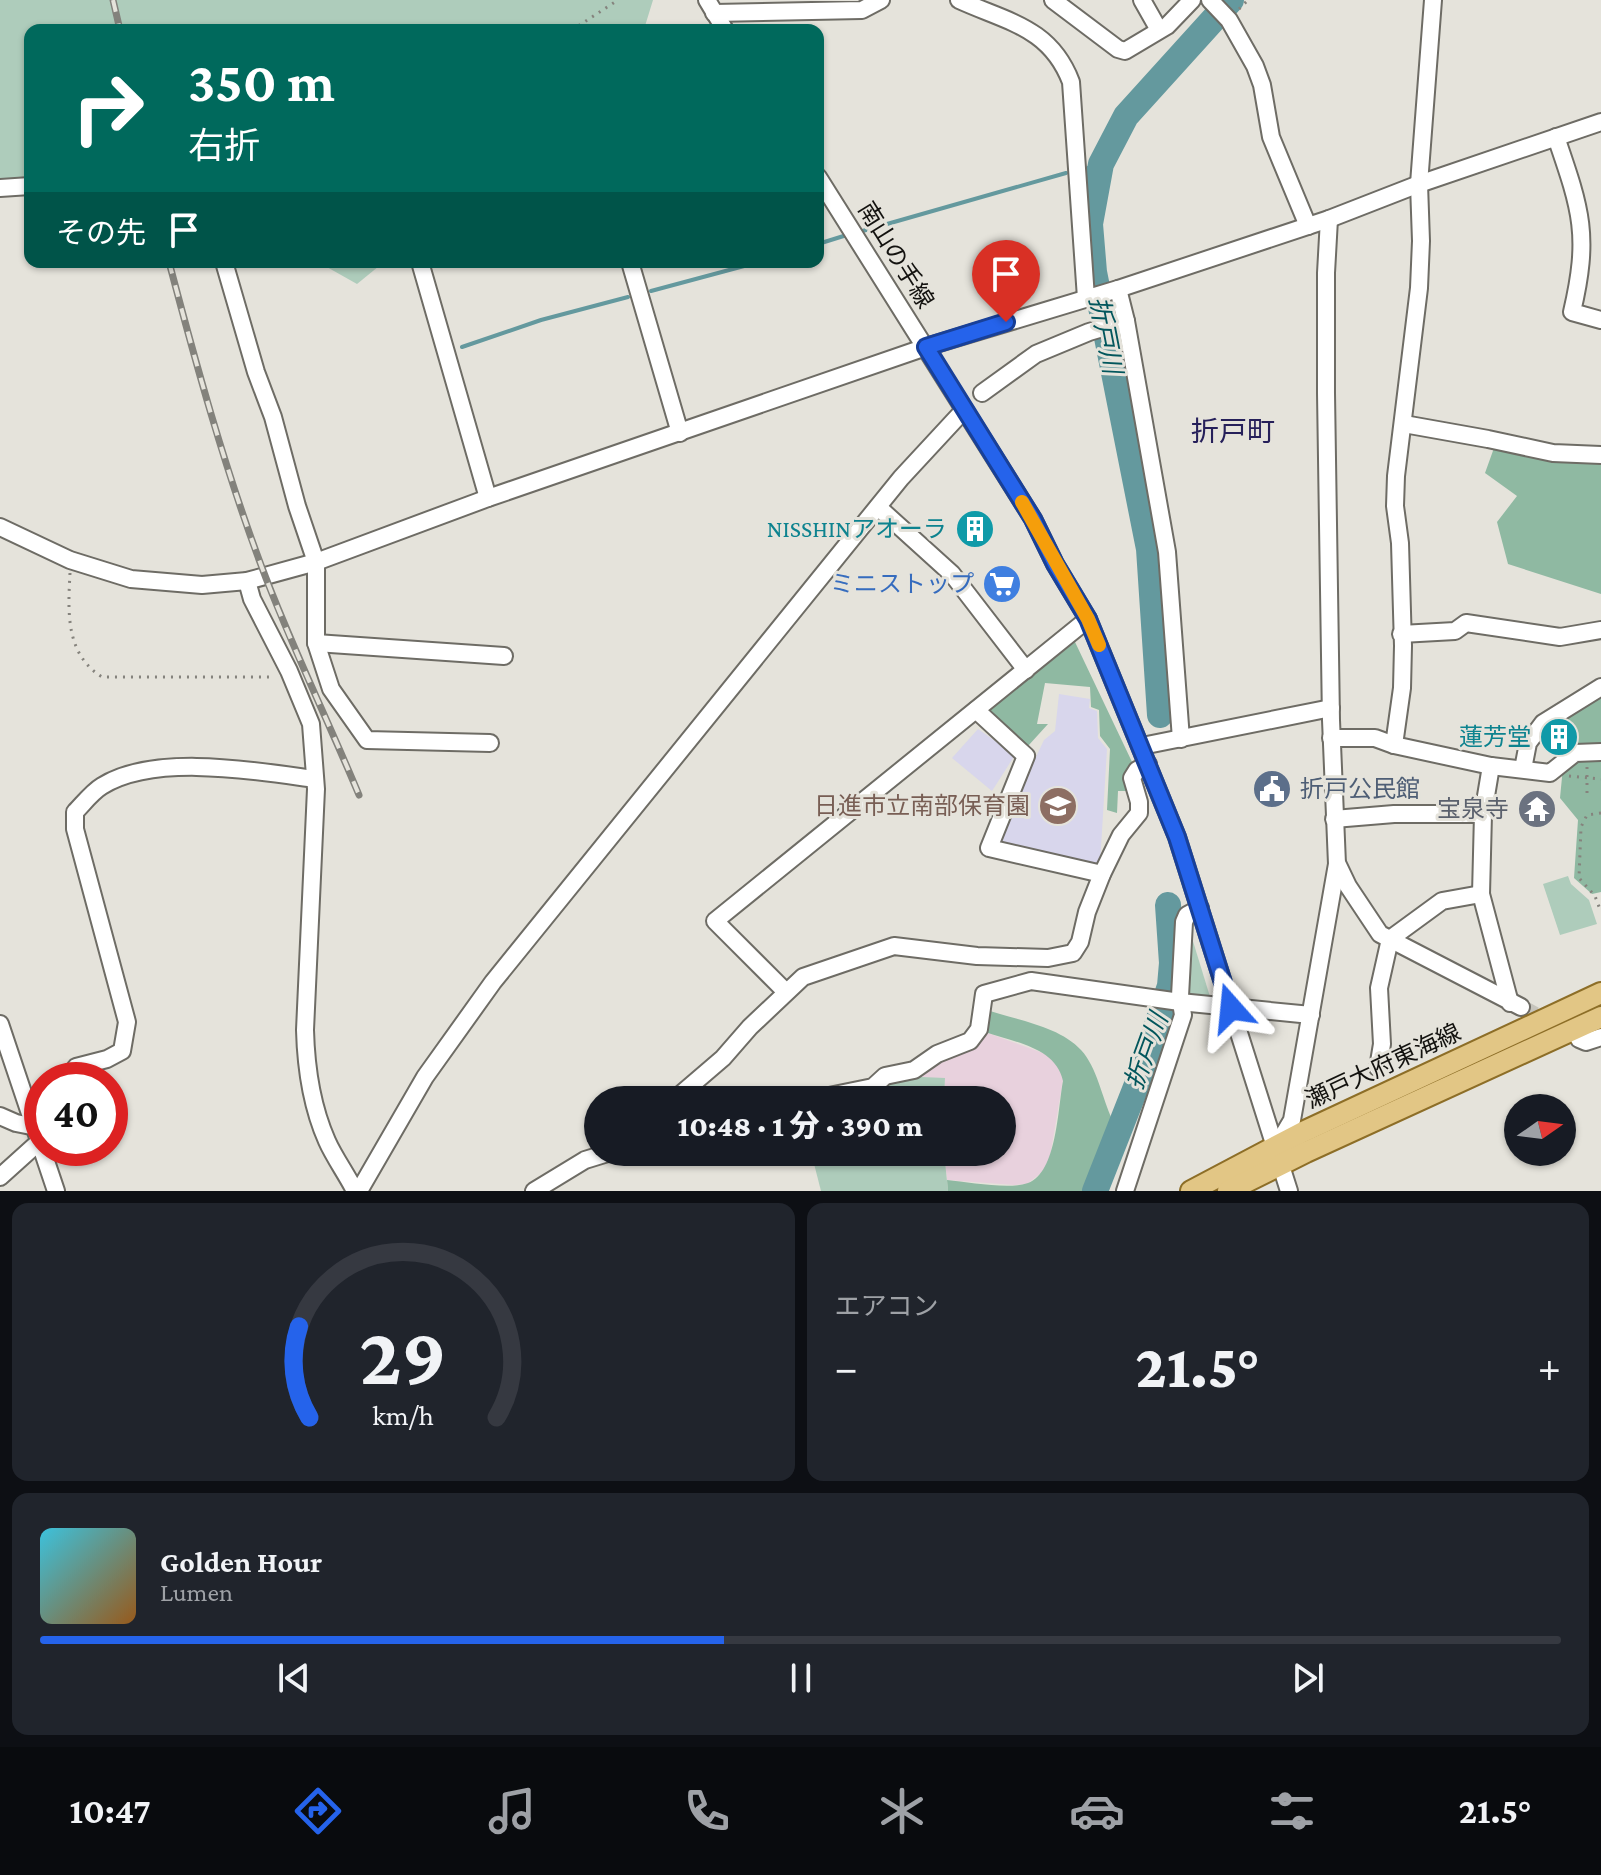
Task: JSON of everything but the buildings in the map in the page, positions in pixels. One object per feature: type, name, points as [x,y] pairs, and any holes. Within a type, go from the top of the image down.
[{"type":"main road","name":"瀬戸大府東海線","points":[[1191,1191],[1279,1156],[1601,993]]},
{"type":"main road","name":"瀬戸大府東海線","points":[[1228,1191],[1279,1156],[1306,1152],[1601,1017]]},
{"type":"street","points":[[711,6],[862,10],[881,0]]},
{"type":"street","points":[[959,0],[1021,25],[1042,38],[1063,61],[1071,82],[1086,298]]},
{"type":"street","points":[[1053,0],[1118,49],[1125,51],[1159,30],[1192,0]]},
{"type":"street","points":[[1142,0],[1159,30]]},
{"type":"street","points":[[1394,745],[1402,688],[1396,476],[1421,266],[1419,184],[1433,0]]},
{"type":"street","points":[[1210,1],[1229,20],[1260,77],[1271,137],[1308,226]]},
{"type":"street","points":[[711,6],[722,24]]},
{"type":"street","points":[[0,527],[70,560],[131,579],[202,585],[247,581],[316,562],[488,498],[926,347],[1117,290],[1329,219],[1419,184],[1601,122]]},
{"type":"street","points":[[1556,137],[1580,212],[1583,237],[1581,273],[1572,312],[1601,320]]},
{"type":"street","points":[[0,188],[24,186]]},
{"type":"street","name":"南山の手線","points":[[824,186],[1033,519],[1055,564],[1088,619],[1177,837],[1289,1191]]},
{"type":"street","points":[[1279,1156],[1292,1120],[1337,864],[1331,738],[1326,393],[1329,219]]},
{"type":"street","points":[[226,268],[316,562],[316,643],[331,689],[367,740],[490,743]]},
{"type":"street","points":[[422,268],[488,498]]},
{"type":"street","points":[[632,268],[680,433]]},
{"type":"street","points":[[1117,290],[1126,321],[1167,552],[1181,739]]},
{"type":"street","points":[[982,393],[1036,354],[1089,332],[1126,321]]},
{"type":"street","points":[[247,581],[252,599],[289,671],[311,724],[315,779],[306,1066],[315,1108],[328,1145],[357,1191],[425,1077],[493,982],[878,507],[964,410]]},
{"type":"street","points":[[1404,424],[1553,453],[1601,455]]},
{"type":"street","points":[[878,507],[952,574],[1026,670]]},
{"type":"street","points":[[786,992],[715,921],[1088,619]]},
{"type":"street","points":[[1401,634],[1455,631],[1466,623],[1560,637],[1601,630]]},
{"type":"street","points":[[316,643],[504,656]]},
{"type":"street","points":[[1523,769],[1528,743],[1543,723],[1601,687]]},
{"type":"street","points":[[1142,746],[1331,708]]},
{"type":"street","points":[[976,710],[1026,756],[989,848],[1102,874]]},
{"type":"street","points":[[1331,738],[1375,738],[1491,766],[1550,773],[1575,753],[1601,752]]},
{"type":"street","points":[[690,1086],[723,1058],[803,977],[894,946],[977,956],[1048,958],[1073,953],[1080,942],[1087,912],[1102,874],[1121,835],[1139,813],[1132,778],[1137,770],[1148,764]]},
{"type":"street","points":[[95,1062],[122,1051],[127,1022],[75,829],[75,812],[100,787],[130,773],[210,765],[315,779]]},
{"type":"street","points":[[1337,864],[1380,934],[1515,1005],[1481,894],[1483,814],[1491,766]]},
{"type":"street","points":[[1334,819],[1394,814],[1483,814]]},
{"type":"street","points":[[1378,1068],[1382,1044],[1379,988],[1390,939],[1442,901],[1481,894]]},
{"type":"street","points":[[1125,1191],[1183,1015],[1178,1002],[1184,922],[1187,915],[1200,908]]},
{"type":"street","points":[[1031,981],[1048,958]]},
{"type":"street","points":[[874,1086],[885,1076],[914,1070],[937,1054],[970,1041],[979,1029],[984,994],[1031,981],[1178,1002],[1311,1015]]},
{"type":"street","points":[[0,1024],[24,1093]]},
{"type":"street","points":[[1579,1039],[1586,1042],[1601,1037]]},
{"type":"street","points":[[0,1116],[24,1127]]},
{"type":"street","points":[[0,1177],[24,1150]]},
{"type":"street","points":[[534,1191],[584,1161]]},
{"type":"street","points":[[48,1166],[56,1191]]},
{"type":"path","points":[[581,24],[618,0]]},
{"type":"path","points":[[70,560],[68,621],[82,659],[90,670],[102,677],[271,679],[289,671]]},
{"type":"path","points":[[1586,770],[1589,778],[1587,793]]},
{"type":"path","points":[[1564,775],[1601,779]]},
{"type":"path","points":[[1601,813],[1587,815],[1581,827],[1579,878],[1595,896],[1601,912]]},
{"type":"shaded area","name":"日進市立南部保育園","points":[[1059,694],[1090,699],[1089,708],[1097,711],[1098,738],[1107,749],[1100,864],[995,843],[1044,740],[1055,731]]},
{"type":"shaded area","points":[[978,729],[1015,755],[992,791],[952,758]]},
{"type":"shaded area","points":[[985,1032],[1043,1053],[1055,1061],[1060,1070],[1063,1080],[1050,1157],[1045,1170],[1027,1184],[947,1180],[946,1166],[1016,1166],[1016,1086],[945,1086],[945,1079],[921,1077],[922,1070],[975,1045]]},
{"type":"green space","points":[[0,0],[653,0],[646,24],[24,24],[24,193],[0,191]]},
{"type":"green space","points":[[329,268],[377,268],[357,284]]},
{"type":"green space","points":[[1494,448],[1601,462],[1601,594],[1508,564],[1497,522],[1517,496],[1485,473]]},
{"type":"green space","points":[[1075,642],[1133,764],[1130,791],[1118,791],[1117,813],[1107,810],[1110,749],[1100,736],[1099,710],[1091,707],[1090,687],[1045,683],[1037,724],[1048,724],[1028,746],[1016,741],[989,711]]},
{"type":"green space","points":[[1601,680],[1601,748],[1564,754],[1569,697]]},
{"type":"green space","points":[[1601,756],[1601,892],[1592,894],[1574,878],[1578,820],[1560,798],[1563,767],[1576,758]]},
{"type":"green space","points":[[1568,876],[1571,884],[1589,900],[1597,924],[1560,935],[1543,884]]},
{"type":"green space","points":[[1188,925],[1211,1000],[1183,998]]},
{"type":"green space","points":[[987,1010],[1061,1035],[1087,1057],[1112,1119],[1118,1122],[1090,1191],[948,1191],[947,1180],[1000,1186],[1028,1183],[1038,1177],[1045,1166],[1054,1138],[1063,1081],[1059,1070],[1043,1053],[985,1032]]},
{"type":"green space","points":[[922,1073],[922,1077],[945,1078],[945,1086],[871,1086]]},
{"type":"green space","points":[[815,1166],[945,1166],[948,1191],[821,1191]]},
{"type":"waterway","name":"折戸川","points":[[1160,715],[1149,549],[1094,272],[1090,224],[1101,164],[1126,116],[1231,0]]},
{"type":"waterway","points":[[1088,168],[1101,164]]},
{"type":"waterway","points":[[859,232],[1066,173]]},
{"type":"waterway","points":[[824,242],[850,234]]},
{"type":"waterway","points":[[651,291],[737,268]]},
{"type":"waterway","points":[[462,347],[541,320],[628,297]]},
{"type":"waterway","name":"折戸川","points":[[1095,1191],[1136,1087],[1170,986],[1172,963],[1168,905]]},
{"type":"tunnel","points":[[1521,1007],[1576,1037]]},
{"type":"railway","points":[[113,0],[119,24]]},
{"type":"railway","points":[[171,268],[211,415],[261,565],[359,795]]},
{"type":"slow traffic","points":[[1022,502],[1088,619],[1099,645]]},
{"type":"place","name":"NISSHINアオーラ","points":[[975,529]]},
{"type":"place","name":"ミニストップ","points":[[1002,584]]},
{"type":"place","name":"蓮芳堂","points":[[1559,737]]},
{"type":"place","name":"折戸公民館","points":[[1272,789]]},
{"type":"place","name":"日進市立南部保育園","points":[[1058,806]]},
{"type":"place","name":"宝泉寺","points":[[1537,809]]},
{"type":"district","name":"折戸町","points":[[1233,431]]},
{"type":"route","points":[[1006,322],[926,347],[1033,519],[1055,564],[1088,619],[1177,837],[1231,1008]]}]
